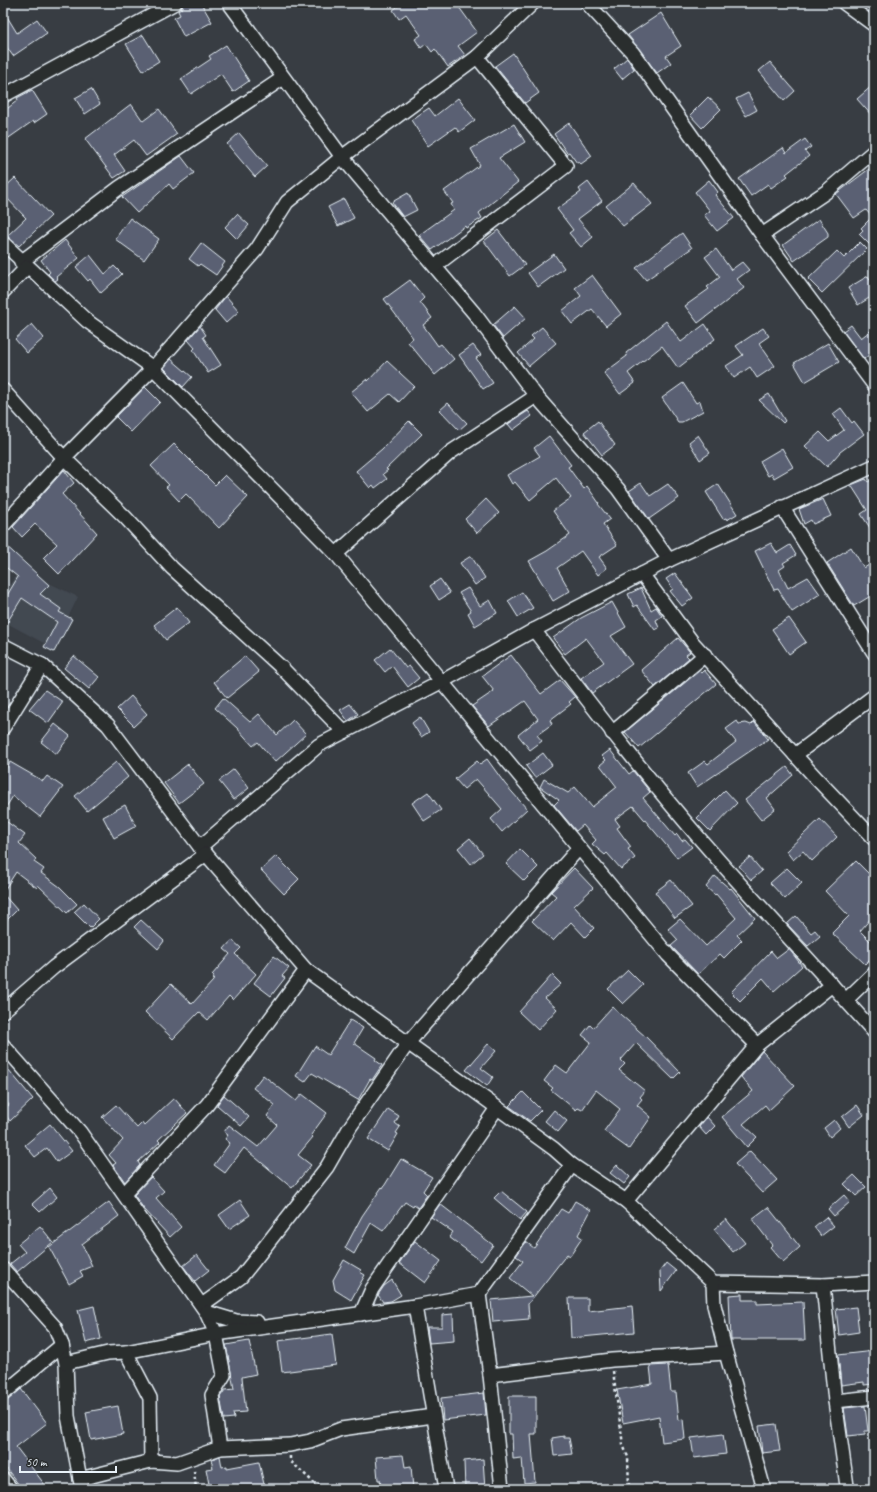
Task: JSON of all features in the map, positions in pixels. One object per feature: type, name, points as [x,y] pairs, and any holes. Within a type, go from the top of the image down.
[{"type":"street","points":[[3,96],[175,3]]},
{"type":"street","points":[[229,3],[342,157],[474,313],[536,396],[618,489],[669,560]]},
{"type":"street","points":[[3,526],[64,458],[153,368],[257,249],[287,202],[342,157],[477,57],[533,3]]},
{"type":"street","points":[[587,3],[633,54],[762,235],[874,385]]},
{"type":"street","points":[[844,3],[874,25]]},
{"type":"street","points":[[435,266],[566,166],[477,57]]},
{"type":"street","points":[[3,292],[24,264],[119,188],[283,78]]},
{"type":"street","points":[[762,235],[826,192],[874,151]]},
{"type":"street","points":[[3,243],[87,321],[153,368],[336,554],[668,955],[757,1045]]},
{"type":"street","points":[[3,390],[64,458],[125,517],[172,568],[282,668],[344,732]]},
{"type":"street","points":[[336,554],[451,452],[536,396]]},
{"type":"street","points":[[3,1011],[54,967],[203,851],[319,745],[441,682],[534,630],[669,560],[874,466]]},
{"type":"street","points":[[782,507],[874,653]]},
{"type":"street","points":[[642,574],[693,643],[874,839]]},
{"type":"street","points":[[534,630],[612,733],[721,863],[874,1032]]},
{"type":"street","points":[[3,645],[42,665],[108,725],[203,851],[306,970],[497,1108],[572,1165],[626,1201],[713,1283],[823,1285],[874,1282]]},
{"type":"street","points":[[612,733],[705,655]]},
{"type":"street","points":[[3,728],[42,665]]},
{"type":"street","points":[[795,754],[874,696]]},
{"type":"street","points":[[204,1308],[241,1277],[281,1228],[327,1167],[350,1127],[408,1043],[579,848]]},
{"type":"street","points":[[124,1194],[207,1105],[306,970]]},
{"type":"street","points":[[846,1000],[874,973]]},
{"type":"street","points":[[626,1201],[757,1045],[832,985]]},
{"type":"street","points":[[3,1045],[80,1132],[204,1308],[216,1334],[224,1375],[212,1395],[220,1448]]},
{"type":"street","points":[[361,1314],[372,1289],[497,1108]]},
{"type":"street","points":[[502,1489],[490,1375],[479,1294],[572,1165]]},
{"type":"street","points":[[3,1269],[55,1327],[62,1345],[66,1363],[68,1416],[81,1484],[151,1461],[177,1463],[220,1448],[290,1445],[310,1441],[341,1429],[433,1416]]},
{"type":"street","points":[[713,1283],[714,1305],[764,1489]]},
{"type":"street","points":[[823,1285],[835,1401],[847,1486]]},
{"type":"street","points":[[66,1363],[108,1353],[126,1352],[216,1334],[415,1306],[479,1294]]},
{"type":"street","points":[[415,1306],[446,1489]]},
{"type":"street","points":[[204,1308],[236,1321],[283,1324]]},
{"type":"street","points":[[3,1394],[62,1345]]},
{"type":"street","points":[[126,1352],[150,1398],[151,1461]]},
{"type":"street","points":[[490,1375],[612,1360],[726,1353]]},
{"type":"street","points":[[835,1401],[874,1397]]},
{"type":"street","points":[[3,1479],[11,1489]]},
{"type":"path","points":[[612,1360],[623,1445],[628,1457],[629,1489]]},
{"type":"path","points":[[290,1445],[290,1461],[302,1470],[310,1481],[324,1489]]},
{"type":"path","points":[[196,1489],[193,1474],[199,1455]]},
{"type":"shaded area","points":[[20,569],[78,597],[53,648],[3,621],[3,597]]},
{"type":"building","points":[[183,3],[201,3],[212,22],[184,37],[174,18],[180,15],[178,11],[182,8]]},
{"type":"building","points":[[398,3],[456,3],[477,32],[458,46],[465,55],[448,67],[435,49],[432,52],[426,44],[421,48],[415,39],[421,35],[406,14],[399,19],[393,10],[400,5]]},
{"type":"building","points":[[3,10],[17,33],[37,19],[47,33],[13,56],[3,42]]},
{"type":"building","points":[[661,13],[681,46],[666,56],[671,63],[657,73],[628,35]]},
{"type":"building","points":[[143,35],[159,61],[143,71],[126,44]]},
{"type":"building","points":[[226,45],[249,81],[233,92],[221,74],[191,94],[181,79],[211,59],[209,56]]},
{"type":"building","points":[[513,53],[539,93],[525,103],[495,66]]},
{"type":"building","points":[[627,58],[634,69],[622,79],[614,69]]},
{"type":"building","points":[[770,62],[795,91],[784,101],[759,71]]},
{"type":"building","points":[[874,84],[874,118],[857,99]]},
{"type":"building","points":[[91,89],[100,104],[85,114],[75,98]]},
{"type":"building","points":[[32,90],[47,114],[34,123],[33,121],[3,142],[3,112],[18,100],[17,98]]},
{"type":"building","points":[[748,93],[757,110],[746,116],[736,99]]},
{"type":"building","points":[[708,97],[721,109],[702,128],[690,115]]},
{"type":"building","points":[[458,98],[475,120],[459,132],[455,127],[428,146],[411,120],[429,108],[435,116]]},
{"type":"building","points":[[131,104],[143,121],[159,109],[177,134],[146,156],[134,140],[114,155],[125,171],[114,178],[85,139]]},
{"type":"building","points":[[569,123],[592,156],[581,164],[579,162],[577,163],[569,152],[567,153],[554,134]]},
{"type":"building","points":[[514,124],[525,142],[499,158],[518,182],[479,213],[482,218],[466,228],[465,226],[432,250],[419,235],[454,210],[451,204],[453,203],[444,191],[480,165],[471,149]]},
{"type":"building","points":[[239,133],[267,166],[255,177],[227,144]]},
{"type":"building","points":[[805,139],[811,147],[805,151],[809,156],[786,174],[788,176],[771,188],[768,184],[751,196],[739,179],[783,148],[786,153]]},
{"type":"building","points":[[181,156],[194,173],[173,189],[169,184],[137,213],[122,197]]},
{"type":"building","points":[[869,169],[874,175],[874,249],[859,234],[863,230],[861,228],[872,217],[866,210],[854,218],[836,194]]},
{"type":"building","points":[[15,178],[51,216],[19,246],[7,236],[26,218],[3,194],[3,189]]},
{"type":"building","points":[[709,180],[718,192],[715,195],[734,218],[717,231],[704,215],[710,211],[695,192]]},
{"type":"building","points":[[588,182],[602,201],[578,219],[593,237],[581,247],[569,233],[573,230],[557,209],[581,192],[579,189]]},
{"type":"building","points":[[634,183],[652,204],[623,226],[606,206]]},
{"type":"building","points":[[408,193],[417,210],[403,217],[392,202]]},
{"type":"building","points":[[344,199],[354,218],[338,226],[328,207]]},
{"type":"building","points":[[237,214],[249,225],[237,239],[225,227]]},
{"type":"building","points":[[130,218],[159,239],[144,260],[115,239]]},
{"type":"building","points":[[819,219],[828,233],[828,237],[794,261],[783,245]]},
{"type":"building","points":[[498,230],[525,265],[510,276],[484,241]]},
{"type":"building","points":[[682,233],[692,248],[646,280],[636,268]]},
{"type":"building","points":[[65,240],[79,258],[56,277],[58,279],[55,281],[48,274],[50,272],[41,260]]},
{"type":"building","points":[[860,242],[867,249],[822,293],[808,279],[837,251],[844,258]]},
{"type":"building","points":[[201,243],[225,262],[216,275],[200,264],[198,266],[189,259]]},
{"type":"building","points":[[716,249],[731,270],[742,262],[749,270],[737,279],[744,288],[698,323],[685,306],[709,289],[707,287],[720,277],[705,257]]},
{"type":"building","points":[[554,254],[564,268],[538,287],[528,273]]},
{"type":"building","points":[[90,255],[105,274],[114,266],[122,274],[101,293],[90,279],[88,281],[76,267]]},
{"type":"building","points":[[592,275],[621,314],[606,326],[592,309],[572,324],[562,311],[581,296],[575,288]]},
{"type":"building","points":[[868,276],[874,286],[874,295],[858,305],[848,288]]},
{"type":"building","points":[[410,280],[424,298],[420,302],[432,318],[423,325],[438,346],[441,344],[454,359],[435,375],[408,342],[413,338],[384,299]]},
{"type":"building","points":[[226,296],[239,311],[226,323],[215,310]]},
{"type":"building","points":[[515,306],[526,318],[503,338],[493,325]]},
{"type":"building","points":[[666,321],[681,342],[705,324],[715,339],[678,368],[662,346],[628,373],[635,383],[620,394],[604,373],[627,356],[626,353]]},
{"type":"building","points":[[32,324],[44,338],[27,353],[15,339]]},
{"type":"building","points":[[851,325],[861,338],[874,328],[874,351],[864,359],[843,331]]},
{"type":"building","points":[[200,326],[206,335],[203,337],[221,365],[208,373],[193,350],[195,348],[188,340]]},
{"type":"building","points":[[542,327],[556,343],[529,366],[518,353],[534,339],[531,336]]},
{"type":"building","points":[[763,328],[769,336],[759,343],[775,366],[757,378],[750,367],[734,378],[726,366],[743,355],[736,346]]},
{"type":"building","points":[[828,343],[839,362],[805,382],[794,363]]},
{"type":"building","points":[[473,345],[481,355],[476,358],[493,383],[483,389],[459,355]]},
{"type":"building","points":[[171,359],[192,377],[183,387],[164,368]]},
{"type":"building","points":[[387,361],[414,386],[399,402],[390,394],[368,412],[351,392],[367,379],[368,381]]},
{"type":"building","points":[[683,383],[696,403],[700,401],[703,411],[682,422],[678,422],[662,398]]},
{"type":"building","points":[[145,387],[160,402],[131,432],[116,417]]},
{"type":"building","points":[[769,394],[785,421],[783,423],[759,400]]},
{"type":"building","points":[[448,403],[467,423],[459,430],[440,410]]},
{"type":"building","points":[[841,408],[852,423],[854,421],[864,434],[840,452],[827,467],[805,446],[820,432],[829,441],[844,430],[833,414]]},
{"type":"building","points":[[528,411],[532,416],[513,430],[508,424]]},
{"type":"building","points":[[409,421],[422,434],[386,469],[388,470],[383,474],[387,479],[375,488],[373,485],[370,488],[356,471],[382,449]]},
{"type":"building","points":[[598,421],[615,445],[602,455],[584,432]]},
{"type":"building","points":[[698,435],[710,453],[700,460],[689,442]]},
{"type":"building","points":[[549,436],[571,465],[568,467],[584,489],[587,486],[599,503],[598,504],[610,519],[603,524],[617,545],[599,557],[607,568],[598,575],[581,551],[557,568],[570,591],[553,601],[529,561],[570,535],[553,511],[571,498],[556,478],[530,500],[515,482],[512,484],[507,475],[540,456],[534,448]]},
{"type":"building","points":[[174,444],[215,485],[225,475],[248,497],[219,528],[186,494],[179,501],[166,487],[169,485],[151,466]]},
{"type":"building","points":[[782,448],[793,467],[774,478],[772,474],[768,476],[760,461]]},
{"type":"building","points":[[64,470],[74,483],[62,494],[97,533],[59,574],[43,558],[57,544],[35,524],[22,537],[13,527]]},
{"type":"building","points":[[874,478],[874,534],[861,514],[867,510],[851,485],[866,479],[868,482]]},
{"type":"building","points":[[641,483],[650,496],[668,484],[679,498],[649,519],[629,491]]},
{"type":"building","points":[[718,484],[737,514],[727,520],[726,518],[723,519],[706,492]]},
{"type":"building","points":[[486,499],[499,513],[477,533],[465,519]]},
{"type":"building","points":[[823,499],[831,516],[813,524],[811,520],[804,524],[799,509]]},
{"type":"building","points":[[3,543],[49,585],[40,594],[61,609],[59,612],[72,619],[54,652],[44,647],[57,622],[22,598],[3,629],[3,602],[18,577],[3,565]]},
{"type":"building","points":[[771,543],[777,553],[790,545],[796,555],[783,563],[785,566],[779,570],[788,588],[808,577],[820,594],[792,612],[778,589],[774,590],[755,551]]},
{"type":"building","points":[[851,547],[864,568],[874,562],[874,594],[854,606],[827,563]]},
{"type":"building","points":[[471,556],[485,578],[475,585],[460,563]]},
{"type":"building","points":[[675,573],[693,598],[682,606],[670,591],[673,589],[666,579]]},
{"type":"building","points":[[440,579],[450,593],[439,600],[430,586]]},
{"type":"building","points":[[468,588],[480,606],[490,600],[497,613],[475,626],[468,613],[471,611],[459,593]]},
{"type":"building","points":[[641,588],[651,610],[656,607],[662,616],[656,620],[659,628],[655,630],[637,605],[634,607],[628,594]]},
{"type":"building","points":[[522,592],[533,608],[518,617],[508,601]]},
{"type":"building","points":[[612,602],[626,627],[611,636],[632,664],[592,693],[581,678],[604,662],[586,638],[565,654],[553,638],[581,618]]},
{"type":"building","points":[[177,607],[189,623],[166,640],[154,625]]},
{"type":"building","points":[[789,618],[806,642],[789,654],[772,629]]},
{"type":"building","points":[[678,638],[690,652],[686,655],[689,658],[655,687],[641,670]]},
{"type":"building","points":[[390,648],[406,668],[409,666],[419,678],[408,687],[392,666],[385,672],[375,660]]},
{"type":"building","points":[[511,655],[541,694],[560,680],[575,697],[569,702],[571,704],[550,720],[552,724],[537,735],[542,741],[530,750],[518,735],[538,719],[525,701],[489,726],[472,706],[494,691],[482,676]]},
{"type":"building","points":[[74,656],[99,677],[89,689],[64,668]]},
{"type":"building","points":[[245,656],[259,672],[227,698],[214,682]]},
{"type":"building","points":[[704,670],[716,684],[639,748],[625,732],[699,671],[701,673]]},
{"type":"building","points":[[45,690],[63,702],[48,723],[29,709]]},
{"type":"building","points":[[131,696],[147,714],[134,726],[117,709]]},
{"type":"building","points":[[223,698],[250,722],[259,714],[277,735],[293,720],[306,734],[275,762],[258,742],[253,746],[237,728],[215,708]]},
{"type":"building","points":[[350,704],[358,714],[348,721],[340,710]]},
{"type":"building","points":[[420,717],[429,732],[421,737],[412,723]]},
{"type":"building","points":[[737,721],[739,724],[746,723],[751,725],[754,722],[768,739],[697,787],[688,773],[705,761],[708,764],[736,742],[726,729]]},
{"type":"building","points":[[55,724],[70,736],[56,754],[41,742]]},
{"type":"building","points":[[610,750],[629,774],[633,771],[650,792],[643,798],[675,836],[677,834],[682,841],[685,839],[692,847],[677,858],[633,806],[615,819],[620,826],[617,828],[631,847],[628,849],[635,858],[621,869],[607,853],[605,855],[592,844],[596,840],[583,825],[576,831],[554,805],[559,800],[540,787],[544,779],[568,793],[575,787],[592,807],[617,787],[600,765],[606,760],[602,756]]},
{"type":"building","points":[[543,753],[552,765],[535,778],[526,766]]},
{"type":"building","points":[[487,759],[505,784],[527,809],[502,832],[491,819],[502,809],[476,779],[464,789],[455,779],[477,761],[480,764]]},
{"type":"building","points":[[10,762],[43,781],[47,776],[63,787],[40,817],[13,796],[3,812],[3,774]]},
{"type":"building","points":[[116,762],[128,777],[87,811],[75,796]]},
{"type":"building","points":[[188,764],[204,784],[179,803],[164,783]]},
{"type":"building","points":[[787,767],[793,775],[767,798],[775,809],[761,820],[745,800]]},
{"type":"building","points":[[234,769],[249,788],[234,800],[219,781]]},
{"type":"building","points":[[725,790],[737,803],[710,831],[697,818]]},
{"type":"building","points":[[428,792],[441,810],[424,821],[412,803]]},
{"type":"building","points":[[125,805],[136,826],[114,838],[103,817]]},
{"type":"building","points":[[3,819],[25,835],[19,843],[36,859],[34,862],[44,869],[41,873],[60,887],[77,904],[67,913],[38,885],[37,888],[16,872],[3,892]]},
{"type":"building","points":[[820,819],[837,837],[812,861],[803,851],[793,860],[786,851]]},
{"type":"building","points":[[470,838],[483,854],[471,864],[458,848]]},
{"type":"building","points":[[520,849],[538,867],[524,881],[506,864]]},
{"type":"building","points":[[276,856],[299,879],[284,894],[261,870]]},
{"type":"building","points":[[750,857],[762,871],[751,880],[739,866]]},
{"type":"building","points":[[856,861],[874,879],[874,909],[869,914],[872,917],[860,931],[874,945],[874,955],[865,964],[832,933],[849,916],[825,891]]},
{"type":"building","points":[[574,868],[593,888],[574,906],[594,928],[585,937],[571,922],[553,941],[532,921],[556,896],[551,892]]},
{"type":"building","points":[[787,868],[802,883],[785,899],[770,883]]},
{"type":"building","points":[[715,876],[730,889],[731,888],[755,918],[737,935],[742,940],[724,958],[720,954],[698,974],[671,946],[678,940],[668,929],[680,919],[706,946],[736,918],[716,894],[715,895],[706,887]]},
{"type":"building","points":[[671,880],[692,906],[675,918],[655,892]]},
{"type":"building","points":[[3,894],[17,910],[3,924]]},
{"type":"building","points":[[84,903],[99,919],[90,928],[74,912]]},
{"type":"building","points":[[796,916],[811,933],[815,930],[820,936],[808,946],[787,924]]},
{"type":"building","points":[[141,920],[164,941],[158,949],[134,927]]},
{"type":"building","points":[[232,940],[241,948],[235,954],[256,974],[233,1000],[229,996],[208,1020],[199,1012],[173,1039],[145,1012],[171,984],[192,1004],[213,981],[214,977],[212,975],[230,954],[224,949]]},
{"type":"building","points":[[789,949],[802,966],[774,991],[763,978],[740,1001],[731,992],[771,951],[777,958]]},
{"type":"building","points":[[274,956],[289,968],[282,976],[285,978],[271,996],[254,983]]},
{"type":"building","points":[[628,970],[643,985],[623,1004],[608,989]]},
{"type":"building","points":[[552,975],[561,984],[545,998],[557,1009],[538,1030],[519,1012]]},
{"type":"building","points":[[612,1007],[646,1037],[680,1072],[673,1079],[636,1043],[621,1060],[625,1064],[619,1070],[645,1091],[640,1097],[642,1099],[637,1105],[651,1117],[629,1149],[604,1131],[620,1109],[596,1090],[582,1110],[578,1108],[576,1110],[551,1090],[553,1088],[544,1081],[556,1065],[567,1073],[591,1042],[582,1035],[590,1025],[593,1028]]},
{"type":"building","points":[[350,1020],[363,1028],[354,1043],[376,1058],[375,1060],[382,1065],[372,1080],[370,1079],[358,1100],[312,1073],[305,1082],[296,1076],[315,1046],[328,1055]]},
{"type":"building","points":[[488,1044],[496,1051],[481,1068],[493,1077],[487,1086],[466,1070]]},
{"type":"building","points":[[762,1051],[795,1086],[769,1110],[765,1105],[743,1124],[757,1137],[747,1147],[722,1117],[753,1091],[741,1077]]},
{"type":"building","points":[[3,1063],[33,1099],[10,1121],[3,1112],[3,1110],[9,1105],[3,1097]]},
{"type":"building","points":[[263,1075],[296,1101],[302,1094],[327,1113],[311,1135],[313,1137],[298,1155],[311,1165],[292,1188],[244,1148],[225,1173],[214,1165],[230,1143],[225,1139],[228,1135],[224,1132],[229,1125],[258,1147],[277,1125],[267,1116],[275,1105],[253,1088]]},
{"type":"building","points":[[523,1092],[541,1110],[530,1121],[509,1106]]},
{"type":"building","points":[[224,1095],[249,1117],[241,1126],[217,1105]]},
{"type":"building","points":[[174,1098],[187,1113],[158,1140],[160,1142],[138,1162],[140,1165],[125,1182],[113,1165],[116,1163],[109,1155],[123,1140],[102,1117],[116,1105],[137,1128],[142,1123],[144,1126]]},
{"type":"building","points":[[857,1105],[864,1115],[849,1127],[842,1117]]},
{"type":"building","points":[[388,1109],[399,1116],[395,1123],[400,1127],[396,1133],[398,1134],[388,1151],[368,1139]]},
{"type":"building","points":[[554,1110],[567,1121],[558,1132],[545,1121]]},
{"type":"building","points":[[707,1117],[715,1126],[706,1135],[699,1127]]},
{"type":"building","points":[[834,1120],[840,1128],[830,1137],[824,1128]]},
{"type":"building","points":[[50,1124],[72,1151],[57,1162],[47,1148],[35,1157],[25,1145]]},
{"type":"building","points":[[750,1151],[777,1180],[762,1193],[735,1164]]},
{"type":"building","points":[[401,1159],[432,1177],[423,1191],[427,1195],[418,1208],[405,1202],[383,1231],[371,1223],[354,1254],[345,1248],[362,1216],[382,1187],[383,1188]]},
{"type":"building","points":[[617,1165],[630,1177],[624,1184],[610,1173]]},
{"type":"building","points":[[854,1175],[866,1187],[856,1196],[844,1184]]},
{"type":"building","points":[[151,1177],[164,1191],[156,1198],[181,1227],[170,1237],[144,1209],[134,1195]]},
{"type":"building","points":[[50,1188],[57,1197],[40,1212],[32,1204]]},
{"type":"building","points":[[501,1191],[527,1212],[520,1220],[494,1198]]},
{"type":"building","points":[[844,1195],[850,1202],[834,1216],[828,1209]]},
{"type":"building","points":[[240,1200],[250,1215],[229,1229],[219,1215]]},
{"type":"building","points":[[575,1201],[591,1210],[578,1235],[582,1238],[570,1256],[567,1254],[528,1304],[529,1319],[493,1322],[491,1300],[532,1296],[510,1278],[523,1261],[516,1256],[526,1242],[534,1248],[561,1209],[568,1213]]},
{"type":"building","points":[[109,1202],[119,1216],[82,1244],[92,1266],[80,1271],[83,1276],[69,1284],[49,1247]]},
{"type":"building","points":[[440,1204],[493,1245],[481,1261],[449,1237],[453,1232],[431,1217]]},
{"type":"building","points":[[768,1207],[800,1247],[783,1262],[770,1247],[772,1245],[752,1219]]},
{"type":"building","points":[[826,1217],[834,1226],[821,1236],[814,1227]]},
{"type":"building","points":[[726,1219],[745,1243],[733,1252],[714,1229]]},
{"type":"building","points":[[40,1226],[53,1242],[17,1272],[10,1264],[25,1252],[18,1244]]},
{"type":"building","points":[[415,1241],[441,1261],[425,1283],[399,1263]]},
{"type":"building","points":[[197,1255],[209,1270],[195,1281],[183,1266]]},
{"type":"building","points":[[344,1260],[361,1270],[360,1272],[365,1275],[351,1300],[335,1290],[333,1280]]},
{"type":"building","points":[[666,1263],[676,1271],[661,1291],[660,1271]]},
{"type":"building","points":[[392,1280],[401,1295],[391,1301],[383,1302],[378,1295],[384,1286]]},
{"type":"building","points":[[742,1294],[742,1300],[757,1300],[757,1304],[803,1302],[805,1340],[731,1340],[729,1295]]},
{"type":"building","points":[[569,1298],[588,1298],[588,1311],[632,1306],[634,1332],[571,1338]]},
{"type":"building","points":[[94,1306],[101,1339],[86,1343],[78,1310]]},
{"type":"building","points":[[856,1307],[859,1332],[839,1335],[836,1309]]},
{"type":"building","points":[[453,1314],[454,1341],[429,1343],[427,1327],[442,1327],[442,1315]]},
{"type":"building","points":[[332,1334],[336,1365],[282,1372],[278,1341]]},
{"type":"building","points":[[249,1341],[256,1374],[242,1377],[246,1412],[233,1413],[234,1418],[224,1419],[220,1397],[225,1390],[234,1389],[226,1345]]},
{"type":"building","points":[[874,1351],[874,1384],[864,1385],[864,1382],[841,1385],[838,1355]]},
{"type":"building","points":[[668,1365],[671,1392],[676,1392],[679,1420],[683,1419],[685,1439],[662,1442],[659,1416],[623,1423],[617,1390],[652,1384],[650,1366]]},
{"type":"building","points":[[21,1389],[47,1423],[16,1447],[48,1489],[22,1489],[3,1464],[3,1402],[8,1400]]},
{"type":"building","points":[[484,1393],[486,1415],[443,1420],[441,1398]]},
{"type":"building","points":[[509,1396],[536,1396],[536,1434],[531,1434],[535,1482],[524,1483],[522,1458],[513,1459],[512,1434],[509,1434]]},
{"type":"building","points":[[118,1406],[123,1434],[91,1440],[86,1412]]},
{"type":"building","points":[[865,1406],[868,1431],[865,1431],[865,1434],[848,1436],[844,1408]]},
{"type":"building","points":[[776,1424],[780,1451],[762,1453],[759,1426]]},
{"type":"building","points":[[723,1434],[726,1454],[694,1458],[691,1438]]},
{"type":"building","points":[[564,1436],[564,1438],[569,1438],[572,1454],[554,1456],[552,1438]]},
{"type":"building","points":[[403,1455],[405,1467],[411,1466],[413,1489],[382,1489],[380,1480],[378,1480],[376,1457]]},
{"type":"building","points":[[220,1456],[222,1467],[227,1466],[227,1468],[259,1462],[265,1489],[210,1489],[206,1469],[213,1468],[211,1459]]},
{"type":"building","points":[[483,1459],[485,1489],[465,1489],[464,1461]]}]
